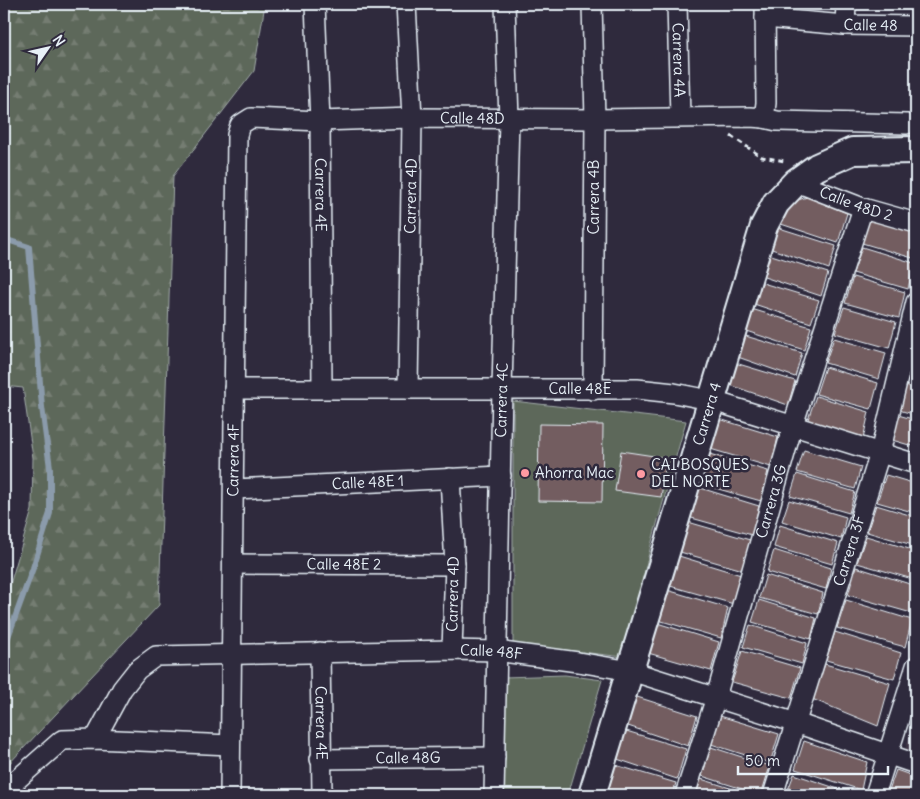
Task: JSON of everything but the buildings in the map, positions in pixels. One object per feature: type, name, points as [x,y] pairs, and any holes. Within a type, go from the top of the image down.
[{"type":"main road","points":[[817,167],[853,151],[916,150]]},
{"type":"main road","name":"Carrera 4","points":[[592,795],[764,226],[776,203],[796,182],[817,167]]},
{"type":"street","name":"Carrera 4E","points":[[315,4],[320,120],[322,388]]},
{"type":"street","name":"Carrera 4D","points":[[406,4],[412,118],[408,389]]},
{"type":"street","name":"Carrera 4C","points":[[494,795],[509,119],[505,4]]},
{"type":"street","name":"Carrera 4B","points":[[592,4],[595,119],[593,390]]},
{"type":"street","name":"Carrera 4A","points":[[677,4],[680,117]]},
{"type":"street","points":[[846,4],[846,25]]},
{"type":"street","points":[[764,118],[766,103],[765,11]]},
{"type":"street","name":"Calle 48","points":[[765,11],[846,25],[916,26]]},
{"type":"street","name":"Calle 48D","points":[[240,125],[251,118],[320,120],[680,117],[764,118],[777,121],[907,124]]},
{"type":"street","name":"Carrera 4F","points":[[230,795],[237,135],[240,125]]},
{"type":"street","name":"Calle 48D 2","points":[[796,182],[863,208],[916,223]]},
{"type":"street","name":"Carrera 3G","points":[[685,795],[716,697],[793,425],[863,208]]},
{"type":"street","name":"Carrera 3F","points":[[773,795],[880,453],[916,302]]},
{"type":"street","name":"Calle 48E","points":[[234,389],[637,389],[674,393],[710,400],[916,464]]},
{"type":"street","name":"Calle 48E 1","points":[[234,489],[501,476]]},
{"type":"street","name":"Carrera 4D","points":[[450,478],[455,565],[452,650]]},
{"type":"street","name":"Calle 48E 2","points":[[233,564],[455,565]]},
{"type":"street","name":"Calle 48F","points":[[95,739],[122,689],[137,670],[156,656],[452,650],[496,651],[631,671],[796,723],[916,764]]},
{"type":"street","name":"Carrera 4E","points":[[320,652],[322,795]]},
{"type":"street","points":[[875,795],[916,666]]},
{"type":"street","points":[[4,791],[62,740],[95,739],[230,746]]},
{"type":"street","name":"Calle 48G","points":[[320,759],[494,757]]},
{"type":"path","points":[[707,117],[738,142],[762,157],[817,167]]},
{"type":"shaded area","points":[[916,715],[916,759],[904,754]]},
{"type":"green space","points":[[4,4],[265,4],[254,71],[173,176],[159,605],[4,769],[4,605],[32,510],[33,458],[23,388],[4,386]]},
{"type":"green space","points":[[513,401],[686,421],[651,545],[624,657],[513,644]]},
{"type":"green space","points":[[565,675],[602,680],[568,795],[500,795],[504,677]]},
{"type":"waterway","points":[[4,239],[29,247],[42,407],[50,468],[50,513],[33,568],[4,648]]},
{"type":"place","name":"Ahorra Mac","points":[[525,473]]},
{"type":"place","name":"CAI BOSQUES DEL NORTE","points":[[641,474]]}]
